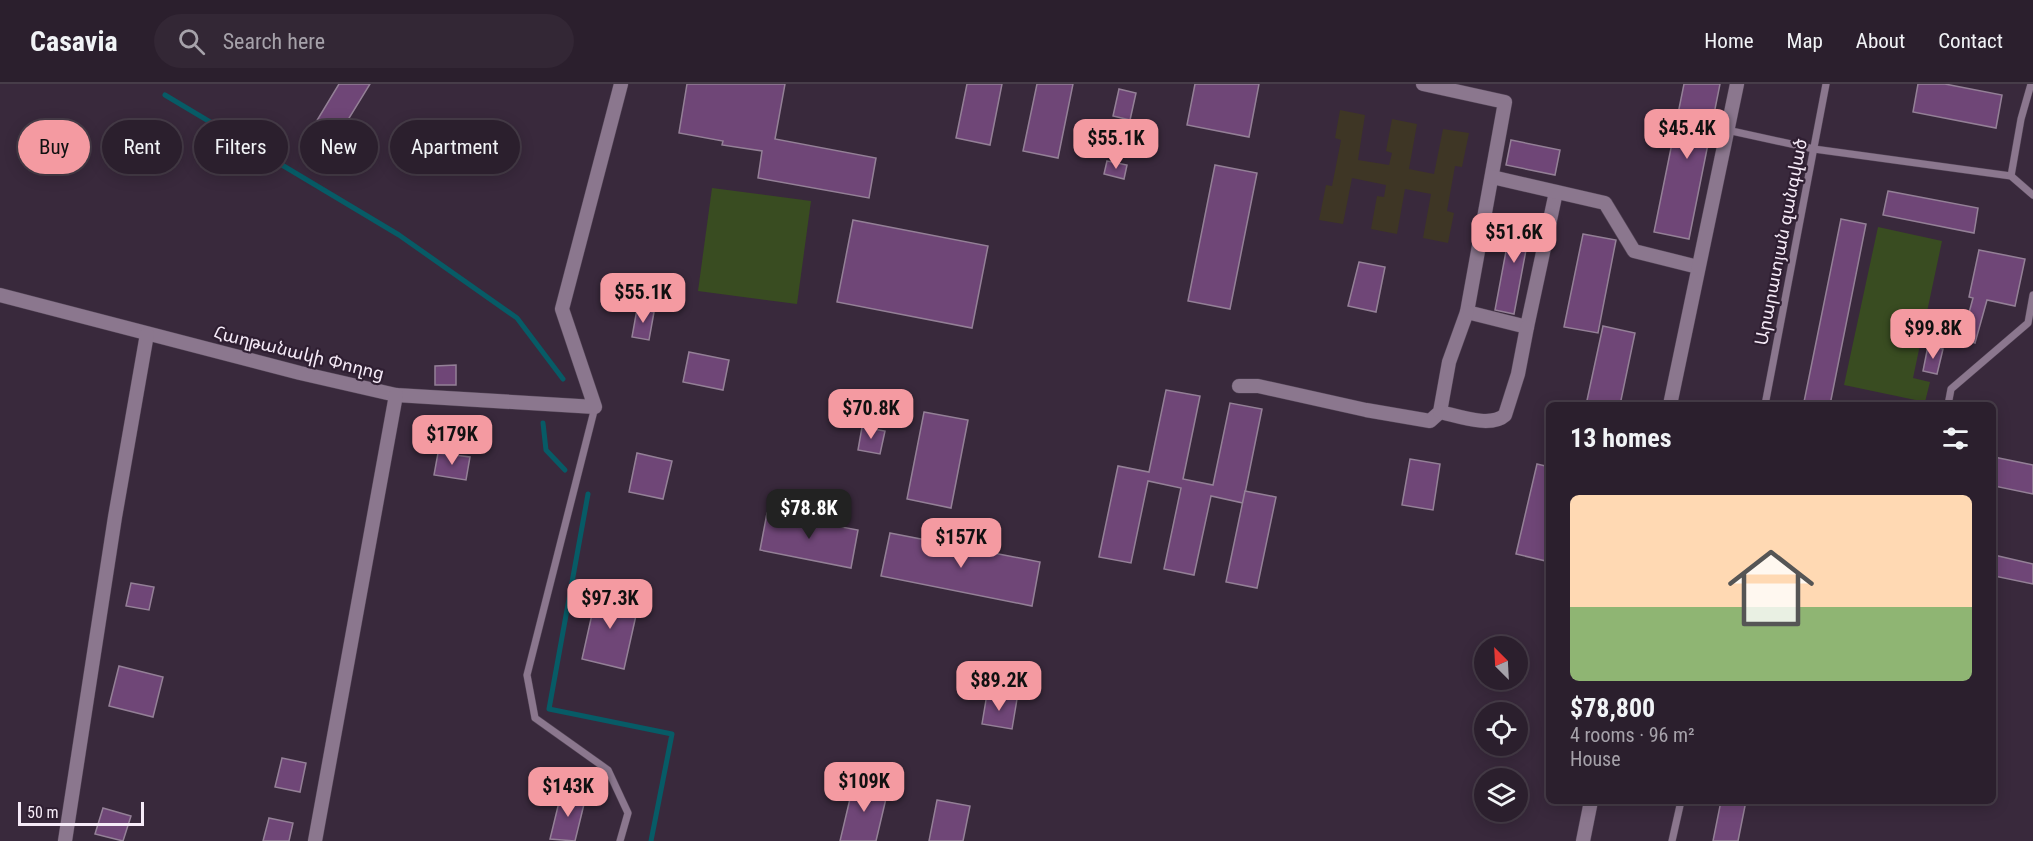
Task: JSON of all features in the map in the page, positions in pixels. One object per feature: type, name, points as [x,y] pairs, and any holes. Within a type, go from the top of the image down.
[{"type":"street","points":[[595,407],[562,309],[621,84]]},
{"type":"street","points":[[1239,386],[1258,386],[1366,410],[1430,421],[1440,412],[1449,362],[1467,312],[1506,102],[1423,84]]},
{"type":"street","points":[[1671,402],[1737,84]]},
{"type":"street","points":[[1492,177],[1605,203],[1634,251],[1698,267]]},
{"type":"street","points":[[1440,412],[1493,422],[1505,415],[1518,374],[1556,192]]},
{"type":"street","name":"Հաղթանակի Փողոց","points":[[0,295],[300,373],[396,395],[595,407]]},
{"type":"street","points":[[1467,312],[1527,327]]},
{"type":"street","points":[[66,841],[115,517],[147,334]]},
{"type":"street","points":[[315,841],[396,395]]},
{"type":"street","points":[[1583,841],[1590,804]]},
{"type":"lane","name":"Արարատյան զանգված","points":[[1766,402],[1826,84]]},
{"type":"lane","points":[[2011,176],[2031,84]]},
{"type":"lane","points":[[2024,108],[2033,111]]},
{"type":"lane","points":[[1727,130],[1814,149],[2011,176],[2033,195]]},
{"type":"lane","points":[[1949,402],[1951,389],[2028,323],[2033,295]]},
{"type":"lane","points":[[595,407],[527,675],[535,718],[608,770],[628,813],[620,841]]},
{"type":"lane","points":[[1672,841],[1680,804]]},
{"type":"shaded area","points":[[1340,110],[1365,115],[1358,160],[1389,165],[1392,153],[1386,151],[1392,119],[1417,124],[1409,169],[1434,174],[1443,129],[1469,133],[1462,167],[1455,166],[1447,211],[1454,213],[1448,243],[1423,238],[1431,194],[1405,189],[1397,234],[1371,229],[1377,196],[1384,197],[1386,185],[1352,178],[1343,224],[1319,220],[1326,185],[1332,186],[1341,140],[1335,138]]},
{"type":"green space","points":[[712,188],[811,201],[797,304],[698,291]]},
{"type":"green space","points":[[1878,227],[1942,241],[1913,378],[1930,382],[1925,402],[1844,385]]},
{"type":"building","points":[[339,84],[370,84],[348,120],[317,120]]},
{"type":"building","points":[[687,84],[785,84],[775,139],[876,158],[869,198],[758,178],[762,151],[722,145],[723,141],[679,133]]},
{"type":"building","points":[[967,84],[1002,84],[990,145],[956,138]]},
{"type":"building","points":[[1037,84],[1073,84],[1058,158],[1023,151]]},
{"type":"building","points":[[1195,84],[1259,84],[1249,137],[1187,125]]},
{"type":"building","points":[[1684,84],[1720,84],[1689,239],[1654,232]]},
{"type":"building","points":[[1918,84],[1945,84],[2002,95],[1996,128],[1913,112]]},
{"type":"building","points":[[1119,89],[1136,93],[1130,120],[1113,116]]},
{"type":"building","points":[[1511,140],[1560,150],[1555,175],[1506,165]]},
{"type":"building","points":[[1107,161],[1127,165],[1124,179],[1104,174]]},
{"type":"building","points":[[1215,165],[1257,173],[1230,309],[1188,301]]},
{"type":"building","points":[[1888,191],[1978,208],[1974,233],[1883,215]]},
{"type":"building","points":[[1513,214],[1532,218],[1514,314],[1495,310]]},
{"type":"building","points":[[1841,219],[1866,224],[1831,402],[1804,402]]},
{"type":"building","points":[[853,220],[988,246],[972,328],[837,302]]},
{"type":"building","points":[[1583,234],[1616,240],[1598,333],[1564,327]]},
{"type":"building","points":[[1979,250],[2025,259],[2015,306],[1987,300],[1975,343],[1962,339],[1973,298],[1969,297]]},
{"type":"building","points":[[1359,262],[1385,267],[1376,312],[1348,306]]},
{"type":"building","points":[[637,309],[654,312],[649,340],[632,337]]},
{"type":"building","points":[[1603,326],[1635,333],[1621,402],[1587,402]]},
{"type":"building","points":[[1928,346],[1943,349],[1937,374],[1923,371]]},
{"type":"building","points":[[689,352],[729,360],[723,390],[683,382]]},
{"type":"building","points":[[456,365],[456,385],[435,385],[435,366]]},
{"type":"building","points":[[1166,390],[1200,396],[1183,479],[1213,485],[1230,403],[1262,409],[1243,503],[1211,496],[1194,575],[1164,569],[1181,488],[1148,481],[1131,563],[1099,557],[1118,466],[1149,472]]},
{"type":"building","points":[[924,412],[968,420],[951,508],[907,499]]},
{"type":"building","points":[[862,427],[885,431],[880,454],[858,450]]},
{"type":"building","points":[[438,453],[470,457],[466,480],[434,475]]},
{"type":"building","points":[[637,453],[672,461],[663,499],[629,492]]},
{"type":"building","points":[[1996,457],[2033,465],[2033,494],[1996,486]]},
{"type":"building","points":[[1410,459],[1440,464],[1433,510],[1402,505]]},
{"type":"building","points":[[1537,464],[1546,466],[1546,561],[1516,554]]},
{"type":"building","points":[[1245,491],[1276,497],[1257,588],[1226,582]]},
{"type":"building","points":[[767,513],[858,530],[851,568],[760,550]]},
{"type":"building","points":[[890,533],[1040,562],[1032,606],[881,576]]},
{"type":"building","points":[[1996,555],[2033,564],[2033,584],[1996,576]]},
{"type":"building","points":[[131,583],[154,587],[149,610],[126,606]]},
{"type":"building","points":[[597,592],[639,602],[624,669],[582,659]]},
{"type":"building","points":[[119,666],[163,677],[153,717],[109,706]]},
{"type":"building","points":[[987,694],[1017,699],[1012,729],[982,724]]},
{"type":"building","points":[[282,758],[306,763],[300,792],[275,787]]},
{"type":"building","points":[[854,782],[888,790],[876,841],[840,841]]},
{"type":"building","points":[[561,794],[585,800],[575,841],[550,839]]},
{"type":"building","points":[[937,800],[970,806],[963,841],[929,841]]},
{"type":"building","points":[[1720,804],[1745,804],[1738,841],[1713,841]]},
{"type":"building","points":[[103,808],[131,816],[123,841],[95,834]]},
{"type":"building","points":[[269,818],[293,823],[289,841],[263,841]]},
{"type":"waterway","points":[[165,95],[399,235],[517,318],[563,379]]},
{"type":"waterway","points":[[543,423],[546,450],[565,470]]},
{"type":"waterway","points":[[588,494],[549,709],[672,734],[651,841]]}]
